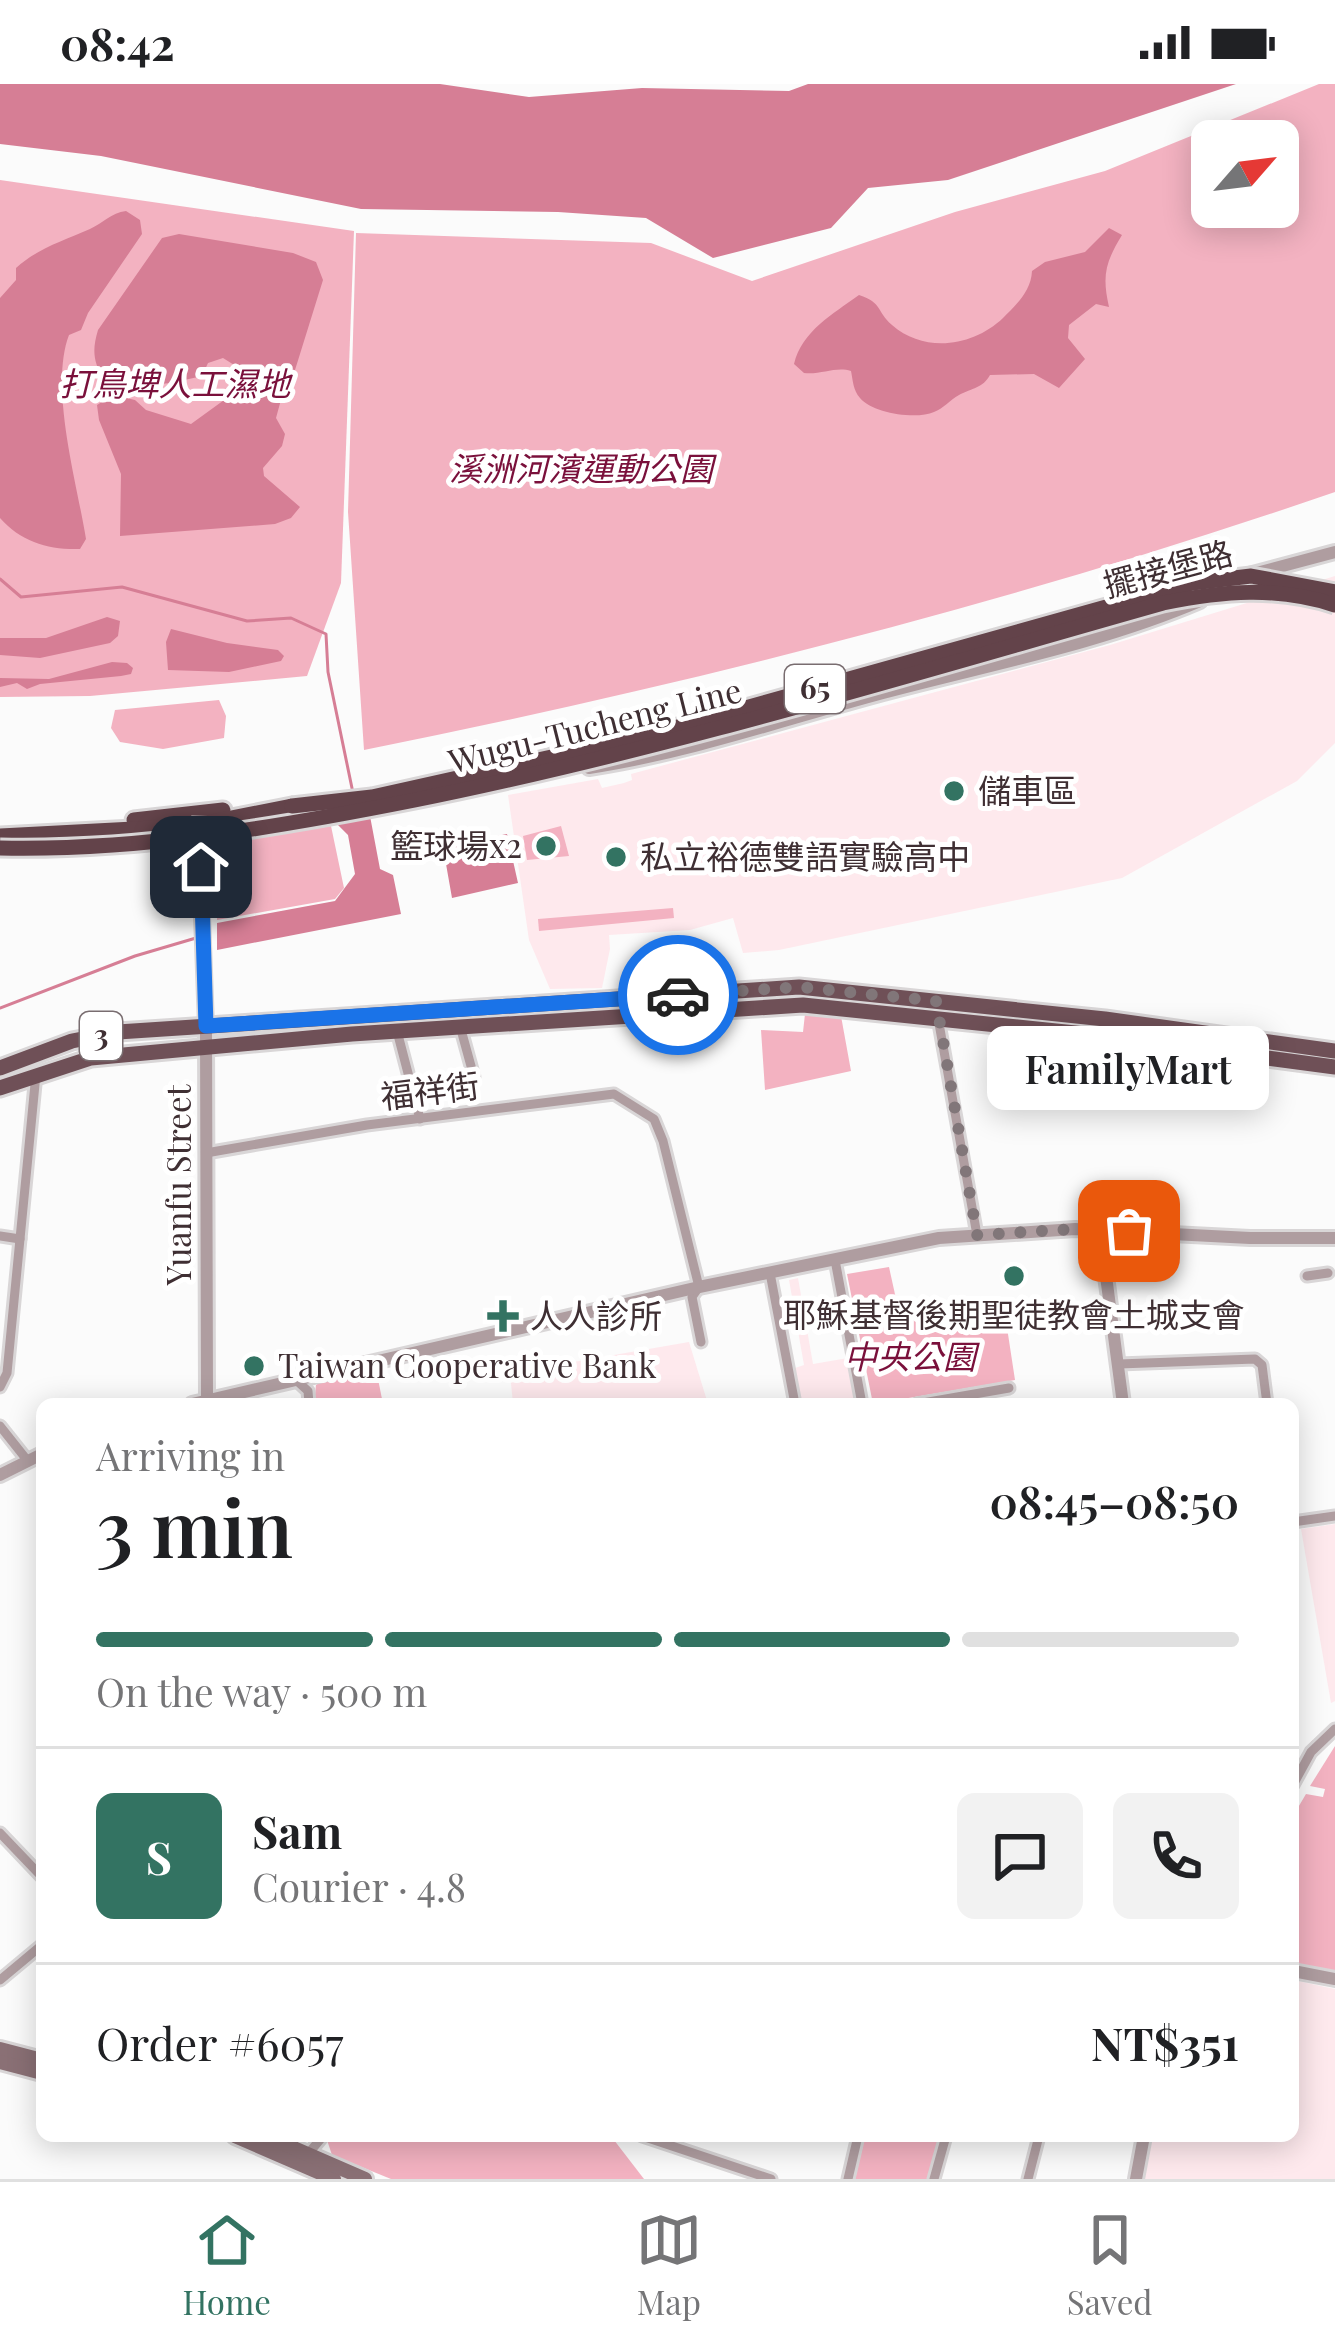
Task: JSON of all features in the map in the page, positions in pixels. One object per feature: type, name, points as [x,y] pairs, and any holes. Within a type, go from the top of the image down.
[{"type":"highway","name":"Wugu-Tucheng Line","points":[[0,826],[125,820],[372,797],[560,757],[1192,583],[1251,577],[1335,592]]},
{"type":"highway","name":"Wugu-Tucheng Line","points":[[0,848],[208,837],[298,824],[597,760],[1163,603],[1226,590],[1278,591],[1335,605]]},
{"type":"highway","points":[[195,826],[292,806]]},
{"type":"highway","points":[[0,837],[298,824]]},
{"type":"main road","name":"3","points":[[0,1068],[72,1041],[118,1032],[799,987],[1335,1067]]},
{"type":"main road","name":"3","points":[[0,1088],[91,1058],[206,1046],[802,1005],[937,1010],[1335,1051]]},
{"type":"main road","points":[[0,2049],[36,2058]]},
{"type":"main road","points":[[0,2062],[36,2071]]},
{"type":"main road","points":[[249,2142],[334,2179]]},
{"type":"main road","points":[[280,2142],[365,2179]]},
{"type":"street","points":[[1278,568],[1335,552]]},
{"type":"street","name":"擺接堡路","points":[[0,837],[195,826],[364,805],[515,775],[1278,568]]},
{"type":"street","name":"擺接堡路","points":[[515,775],[619,763],[815,712],[1138,623],[1278,568]]},
{"type":"street","points":[[811,696],[815,712]]},
{"type":"street","points":[[151,831],[182,844],[201,867],[213,845],[236,821]]},
{"type":"street","name":"Yuanfu Street","points":[[195,826],[201,867],[206,1026],[207,1398]]},
{"type":"street","points":[[108,834],[110,859]]},
{"type":"street","points":[[937,1010],[977,1235]]},
{"type":"street","points":[[460,1026],[474,1077]]},
{"type":"street","points":[[397,1031],[420,1119]]},
{"type":"street","points":[[0,1387],[7,1373],[36,1074]]},
{"type":"street","name":"福祥街","points":[[206,1153],[614,1094],[654,1119],[699,1287]]},
{"type":"street","points":[[1100,1231],[1122,1398]]},
{"type":"street","points":[[223,1398],[699,1287],[939,1238],[1100,1231],[1335,1238]]},
{"type":"street","points":[[0,1236],[20,1239]]},
{"type":"street","points":[[835,1260],[861,1398]]},
{"type":"street","points":[[770,1273],[794,1398]]},
{"type":"street","points":[[1307,1276],[1328,1273]]},
{"type":"street","points":[[699,1287],[692,1297],[701,1342]]},
{"type":"street","points":[[1119,1364],[1255,1359],[1262,1366],[1266,1398]]},
{"type":"street","points":[[296,1380],[309,1398]]},
{"type":"street","points":[[952,1398],[1009,1388]]},
{"type":"street","points":[[0,1426],[27,1460]]},
{"type":"street","points":[[0,1475],[36,1456]]},
{"type":"street","points":[[1299,1521],[1335,1516]]},
{"type":"street","points":[[1299,1774],[1311,1752],[1335,1729]]},
{"type":"street","points":[[0,1833],[36,1870]]},
{"type":"street","points":[[0,1980],[36,1951]]},
{"type":"street","points":[[1299,1972],[1335,1979]]},
{"type":"street","points":[[308,2154],[318,2142]]},
{"type":"street","points":[[660,2142],[771,2179]]},
{"type":"street","points":[[848,2179],[857,2142]]},
{"type":"street","points":[[934,2179],[944,2142]]},
{"type":"street","points":[[1028,2179],[1038,2142]]},
{"type":"street","points":[[1136,2179],[1143,2142]]},
{"type":"shaded area","points":[[0,84],[440,84],[529,97],[642,88],[789,91],[808,84],[1236,84],[948,180],[868,188],[831,228],[713,258],[646,218],[361,209],[101,156],[0,144]]},
{"type":"shaded area","points":[[126,211],[140,220],[142,234],[81,330],[69,335],[64,356],[63,408],[86,539],[80,549],[47,546],[26,539],[0,518],[0,298],[16,280],[16,268],[24,261]]},
{"type":"shaded area","points":[[1109,228],[1122,235],[1106,270],[1109,307],[1096,304],[1069,325],[1068,338],[1085,359],[1059,388],[1034,374],[990,375],[937,411],[906,415],[866,403],[856,392],[851,371],[804,373],[794,364],[811,333],[859,295],[876,304],[892,325],[919,340],[949,343],[978,335],[1018,302],[1032,271],[1045,262],[1085,252]]},
{"type":"shaded area","points":[[179,234],[293,253],[316,262],[323,280],[295,370],[255,378],[223,358],[208,363],[202,376],[172,383],[104,380],[95,356],[98,330],[162,238]]},
{"type":"shaded area","points":[[273,379],[285,385],[276,418],[285,434],[282,446],[263,468],[264,476],[300,507],[291,518],[275,524],[120,536],[121,474],[97,405],[113,395],[191,424],[231,395]]},
{"type":"shaded area","points":[[1335,576],[1335,743],[1297,781],[1122,878],[779,950],[743,953],[733,918],[690,930],[609,935],[602,988],[550,989],[529,940],[508,795],[598,779],[602,788],[624,783],[632,780],[631,774],[1110,645]]},
{"type":"shaded area","points":[[107,617],[120,621],[118,636],[110,643],[40,658],[0,655],[0,638],[46,638]]},
{"type":"shaded area","points":[[171,629],[278,650],[284,656],[281,661],[229,672],[168,670],[166,642]]},
{"type":"shaded area","points":[[112,662],[127,663],[133,668],[131,674],[27,689],[17,683],[0,687],[0,678],[49,679]]},
{"type":"shaded area","points":[[370,816],[380,869],[393,875],[401,914],[217,950],[217,923],[335,901],[355,874],[348,835],[337,824]]},
{"type":"shaded area","points":[[507,834],[518,883],[452,898],[446,864],[453,859],[452,845]]},
{"type":"shaded area","points":[[798,1278],[813,1364],[848,1358],[856,1398],[801,1398],[795,1368],[804,1365],[789,1280]]},
{"type":"shaded area","points":[[689,1342],[706,1398],[512,1398],[510,1373]]},
{"type":"shaded area","points":[[1335,1524],[1335,1701],[1331,1703],[1301,1529]]},
{"type":"shaded area","points":[[1299,1981],[1335,1989],[1335,2179],[1139,2179],[1148,2142],[1299,2142]]},
{"type":"green space","name":"溪洲河濱運動公園","points":[[1319,84],[1335,84],[1335,492],[1096,569],[854,637],[610,697],[364,750],[348,512],[356,233],[651,243],[752,281],[955,212],[1105,171],[1191,136],[1191,228],[1299,228],[1299,120],[1230,120]]},
{"type":"green space","name":"打鳥埤人工濕地","points":[[0,180],[354,231],[341,583],[307,676],[90,696],[0,697]]},
{"type":"green space","points":[[219,700],[226,716],[224,738],[163,749],[120,742],[111,728],[115,710]]},
{"type":"green space","points":[[331,826],[344,888],[335,899],[217,920],[221,866],[243,840]]},
{"type":"green space","name":"籃球場x2","points":[[561,826],[569,856],[527,860],[523,836]]},
{"type":"green space","points":[[673,908],[674,918],[539,931],[538,919]]},
{"type":"green space","points":[[805,1014],[841,1016],[851,1071],[765,1090],[761,1030],[803,1032]]},
{"type":"green space","name":"中央公園","points":[[889,1267],[900,1317],[968,1311],[1006,1321],[1015,1380],[908,1398],[872,1398],[847,1274]]},
{"type":"green space","points":[[376,1369],[382,1398],[315,1398],[316,1385]]},
{"type":"green space","points":[[1335,1746],[1335,1973],[1299,1964],[1299,1806],[1306,1794],[1323,1797],[1325,1789],[1310,1786]]},
{"type":"green space","points":[[328,2142],[616,2142],[644,2179],[391,2179],[332,2155]]},
{"type":"green space","points":[[864,2142],[939,2142],[929,2179],[855,2179]]},
{"type":"waterway","points":[[0,579],[21,597],[122,587],[247,621],[291,618],[326,634],[328,672],[353,793]]},
{"type":"waterway","points":[[0,1008],[196,938]]},
{"type":"waterway","points":[[1299,1762],[1313,1742]]},
{"type":"way so far","points":[[678,995],[799,987],[936,1001],[977,1235],[1129,1231]]},
{"type":"place","name":"儲車區","points":[[954,791]]},
{"type":"place","name":"籃球場x2","points":[[546,846]]},
{"type":"place","name":"私立裕德雙語實驗高中","points":[[616,857]]},
{"type":"place","name":"FamilyMart","points":[[1129,1231]]},
{"type":"place","name":"耶穌基督後期聖徒教會土城支會","points":[[1014,1276]]},
{"type":"place","name":"人人診所","points":[[503,1316]]},
{"type":"place","name":"Taiwan Cooperative Bank","points":[[254,1366]]},
{"type":"route","points":[[201,867],[206,1026],[678,995]]}]
